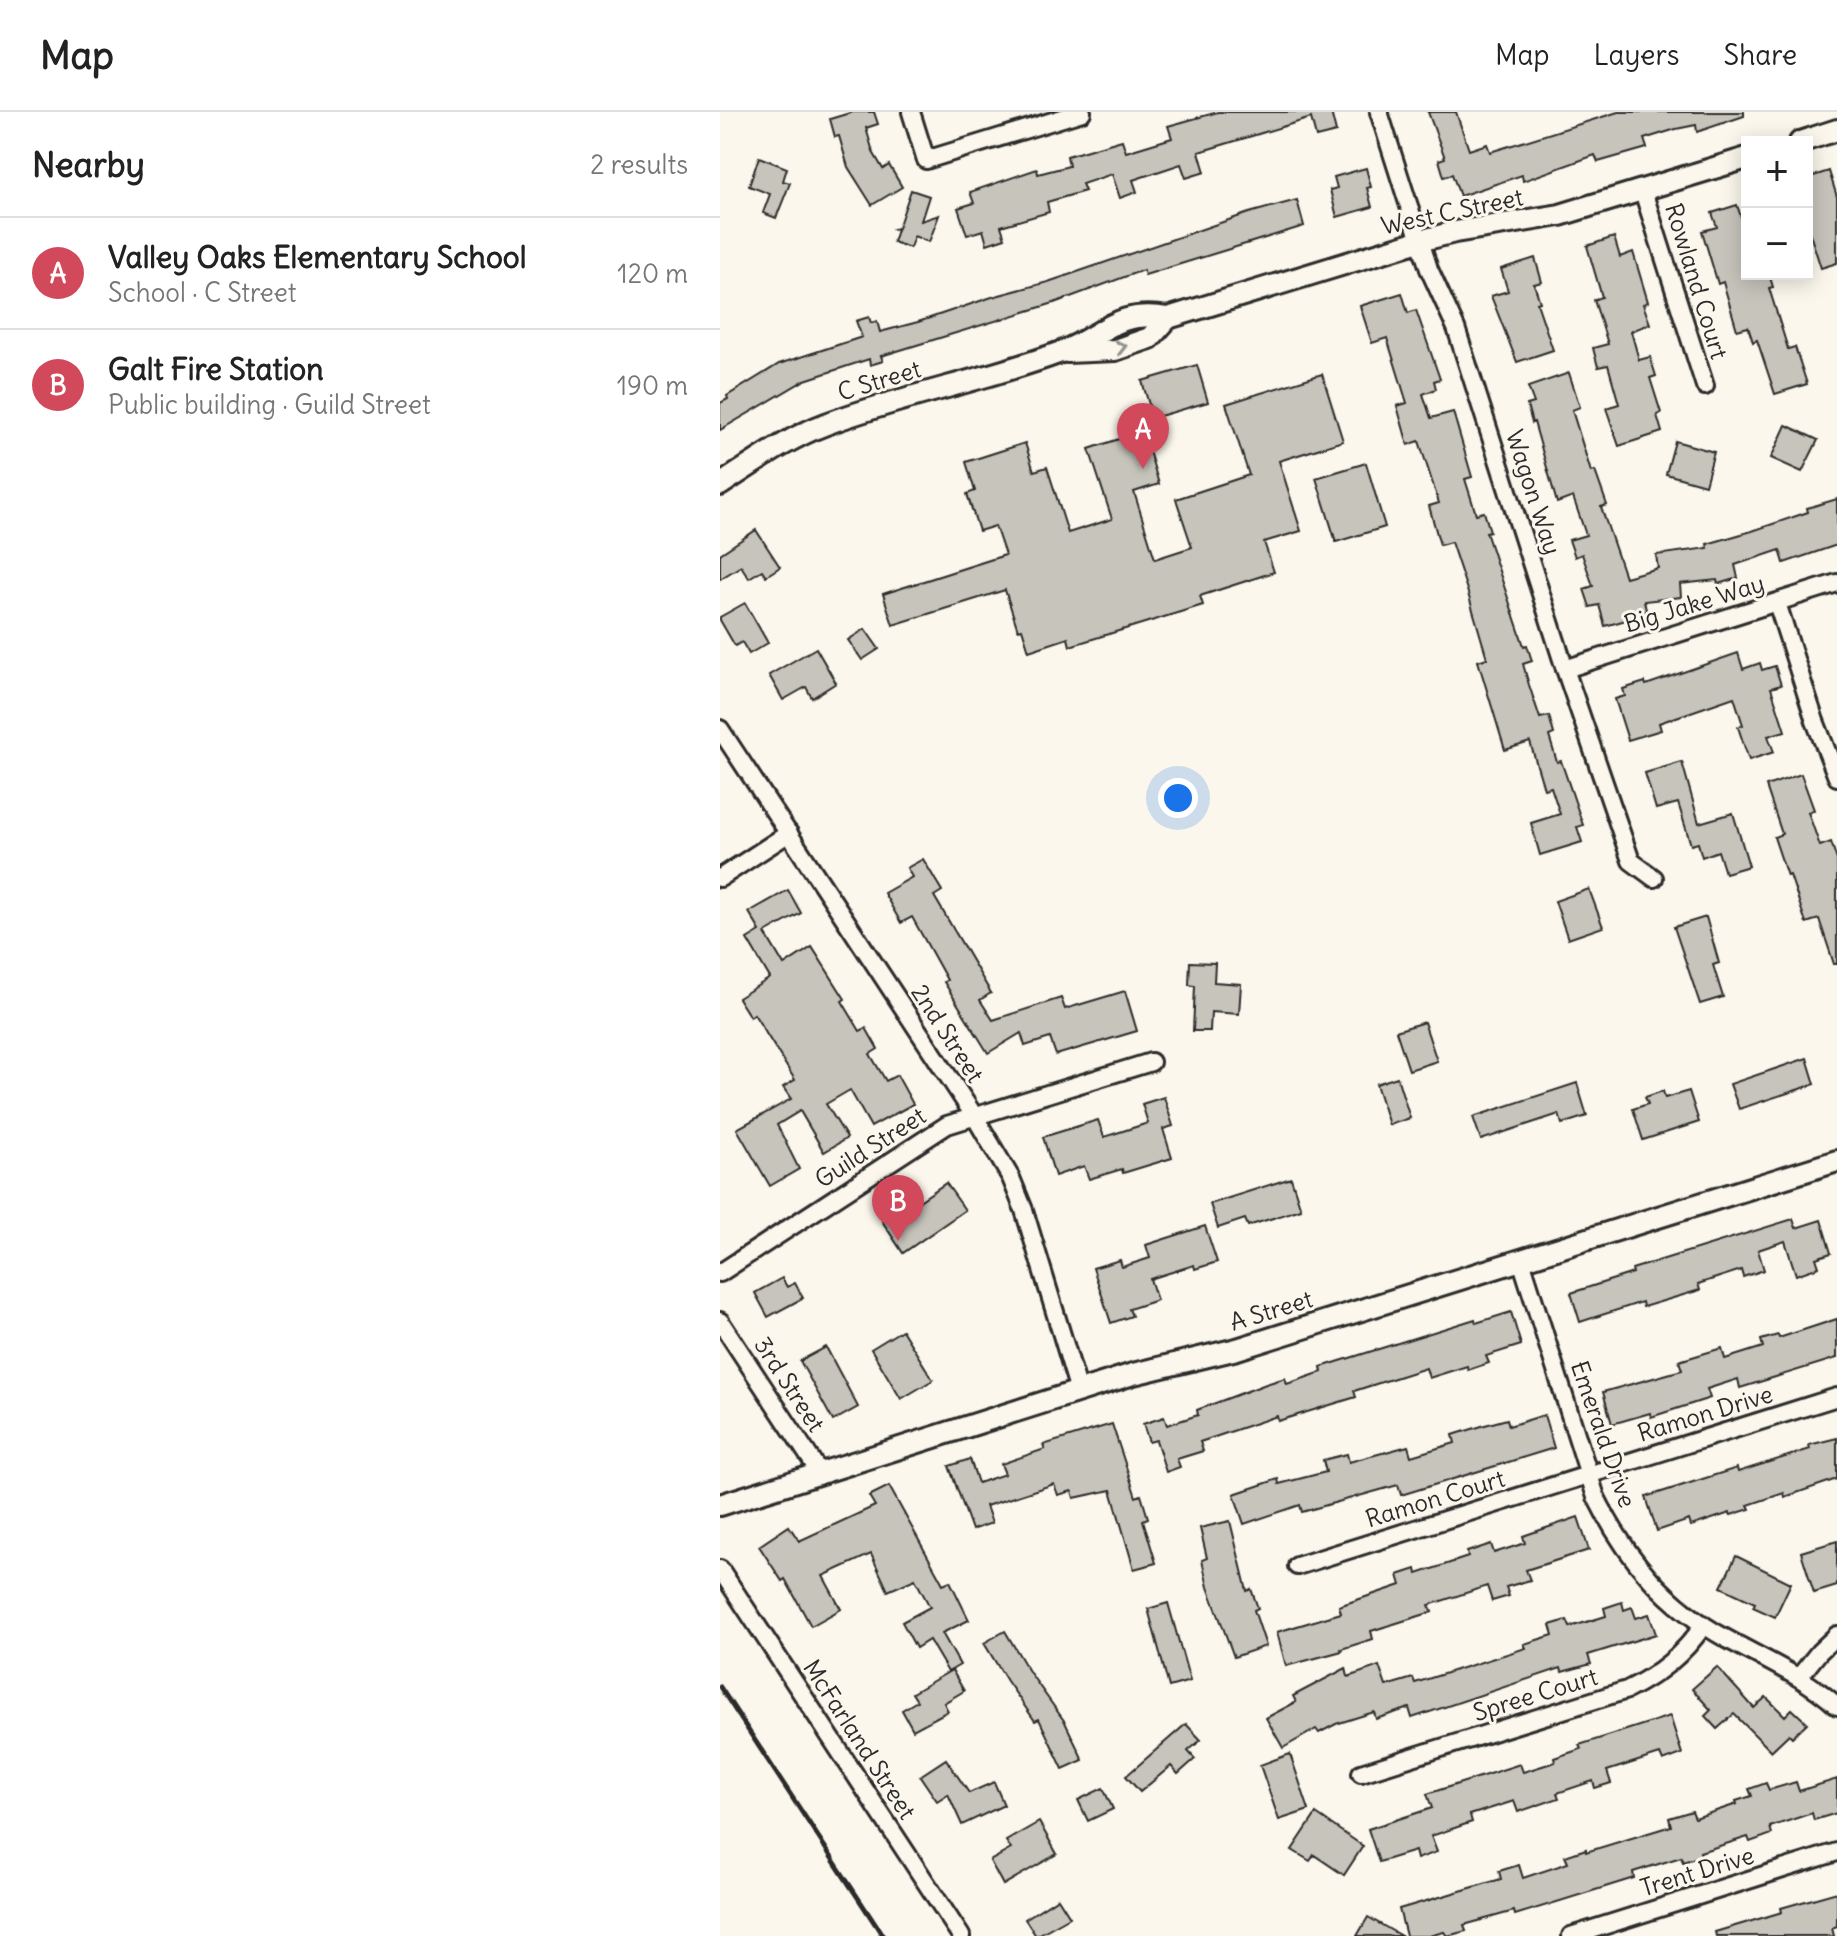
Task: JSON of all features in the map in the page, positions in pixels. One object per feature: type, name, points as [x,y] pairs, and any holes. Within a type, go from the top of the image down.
[{"type":"street","points":[[911,112],[926,160],[1082,112]]},
{"type":"street","name":"Wagon Way","points":[[1379,112],[1419,241],[1456,328],[1565,669],[1631,861],[1654,878]]},
{"type":"street","points":[[1813,138],[1837,130]]},
{"type":"street","name":"West C Street","points":[[1168,318],[1419,241],[1560,215],[1741,160]]},
{"type":"street","name":"Rowland Court","points":[[1643,191],[1705,386]]},
{"type":"street","name":"C Street","points":[[720,485],[794,438],[826,424],[1064,352],[1115,350],[1150,338],[1168,318]]},
{"type":"street","name":"Big Jake Way","points":[[1565,669],[1837,583]]},
{"type":"street","points":[[1777,603],[1815,721],[1837,777]]},
{"type":"street","name":"2nd Street","points":[[720,729],[975,1117],[1011,1178],[1024,1210],[1079,1391]]},
{"type":"street","points":[[720,878],[789,833]]},
{"type":"street","name":"Guild Street","points":[[720,1273],[941,1128],[1151,1062]]},
{"type":"street","name":"A Street","points":[[720,1505],[1133,1374],[1237,1349],[1837,1161]]},
{"type":"street","name":"Emerald Drive","points":[[1521,1260],[1588,1475],[1613,1532],[1651,1583],[1703,1626],[1799,1677],[1837,1706]]},
{"type":"street","name":"3rd Street","points":[[720,1321],[820,1473]]},
{"type":"street","name":"Ramon Drive","points":[[1588,1475],[1837,1397]]},
{"type":"street","name":"Ramon Court","points":[[1297,1566],[1588,1475]]},
{"type":"street","name":"McFarland Street","points":[[720,1569],[961,1936]]},
{"type":"street","name":"Spree Court","points":[[1361,1773],[1627,1690],[1673,1662],[1703,1626]]},
{"type":"street","points":[[1799,1677],[1837,1635]]},
{"type":"street","name":"Trent Drive","points":[[1571,1936],[1837,1852]]},
{"type":"building","points":[[853,112],[874,112],[878,124],[866,128],[873,152],[883,169],[889,165],[902,187],[872,205],[848,167],[839,136],[835,137],[830,119]]},
{"type":"building","points":[[1218,112],[1331,112],[1336,132],[1316,137],[1311,118],[1199,152],[1205,172],[1186,178],[1181,164],[1133,180],[1137,192],[1120,198],[1112,174],[1082,184],[1085,191],[1047,202],[1049,212],[1001,226],[1005,238],[987,244],[983,230],[967,235],[958,208],[974,203],[970,192],[1037,169],[1038,174],[1069,166],[1067,156],[1122,140],[1126,152],[1172,138],[1168,126]]},
{"type":"building","points":[[1428,112],[1456,112],[1469,150],[1487,144],[1490,152],[1618,112],[1744,112],[1744,116],[1697,132],[1696,125],[1676,129],[1644,139],[1647,148],[1598,162],[1595,155],[1523,181],[1522,175],[1460,196],[1452,174],[1444,177],[1439,160],[1445,158]]},
{"type":"building","points":[[759,157],[787,168],[783,181],[790,183],[776,218],[763,213],[770,194],[749,186]]},
{"type":"building","points":[[1366,168],[1372,207],[1337,217],[1330,190],[1337,188],[1334,177]]},
{"type":"building","points":[[1829,171],[1837,197],[1837,263],[1821,268],[1813,243],[1813,176]]},
{"type":"building","points":[[911,190],[929,196],[921,221],[939,215],[929,242],[914,236],[910,248],[893,242],[897,230],[894,229],[898,228]]},
{"type":"building","points":[[1297,200],[1304,226],[1145,275],[1143,270],[1054,303],[881,356],[883,361],[870,365],[869,359],[805,380],[720,430],[720,403],[728,399],[727,396],[779,364],[862,337],[856,321],[869,317],[871,323],[877,321],[880,332],[918,322]]},
{"type":"building","points":[[1737,205],[1741,217],[1741,280],[1771,280],[1773,287],[1769,288],[1788,349],[1795,347],[1807,384],[1775,394],[1757,340],[1753,342],[1748,327],[1737,330],[1723,282],[1718,284],[1702,231],[1717,227],[1712,213]]},
{"type":"building","points":[[1614,237],[1620,257],[1633,252],[1648,302],[1643,304],[1650,324],[1631,331],[1639,360],[1650,357],[1656,376],[1650,378],[1661,413],[1657,415],[1662,432],[1619,446],[1606,408],[1619,404],[1608,365],[1598,367],[1593,348],[1608,344],[1594,300],[1602,297],[1587,246]]},
{"type":"building","points":[[1535,258],[1542,282],[1534,284],[1540,302],[1537,303],[1553,350],[1517,362],[1491,296],[1508,291],[1501,269]]},
{"type":"building","points":[[1402,293],[1408,313],[1416,310],[1440,379],[1434,381],[1436,389],[1423,394],[1431,418],[1453,412],[1472,477],[1465,479],[1476,514],[1484,512],[1490,531],[1486,532],[1524,646],[1527,645],[1532,661],[1523,664],[1529,685],[1540,718],[1549,716],[1554,734],[1549,736],[1557,762],[1561,761],[1583,825],[1577,827],[1582,842],[1540,855],[1531,823],[1560,814],[1551,787],[1544,789],[1530,742],[1505,750],[1478,661],[1487,658],[1467,590],[1451,542],[1440,545],[1429,506],[1439,503],[1419,441],[1408,445],[1397,406],[1407,403],[1387,338],[1372,343],[1360,306]]},
{"type":"building","points":[[1197,365],[1208,402],[1153,418],[1142,381]]},
{"type":"building","points":[[1569,373],[1580,407],[1572,410],[1591,472],[1595,471],[1607,505],[1601,507],[1625,577],[1658,568],[1656,555],[1708,548],[1707,544],[1808,512],[1807,508],[1837,499],[1837,545],[1784,563],[1780,550],[1735,565],[1738,578],[1718,584],[1717,580],[1680,584],[1681,597],[1644,601],[1647,614],[1605,626],[1599,605],[1590,607],[1584,589],[1593,586],[1582,554],[1575,557],[1569,540],[1586,535],[1573,497],[1557,503],[1527,405],[1534,403],[1528,387]]},
{"type":"building","points":[[1322,374],[1343,441],[1279,461],[1301,531],[1264,542],[1274,572],[1200,596],[1203,605],[1070,646],[1068,638],[1029,651],[1022,629],[1018,630],[1005,590],[893,625],[883,594],[1005,555],[995,526],[979,531],[967,494],[975,491],[966,462],[1025,443],[1034,471],[1047,467],[1068,533],[1112,519],[1089,449],[1143,431],[1159,484],[1134,492],[1155,559],[1192,547],[1176,499],[1249,475],[1226,404]]},
{"type":"building","points":[[1786,425],[1818,440],[1802,472],[1771,458]]},
{"type":"building","points":[[1675,441],[1714,452],[1705,485],[1666,474]]},
{"type":"building","points":[[1366,463],[1385,527],[1336,542],[1316,478]]},
{"type":"building","points":[[756,530],[780,567],[766,576],[762,570],[749,578],[741,566],[720,579],[720,554]]},
{"type":"building","points":[[745,603],[768,643],[749,654],[742,642],[735,646],[720,620],[720,617]]},
{"type":"building","points":[[865,629],[879,649],[862,660],[848,640]]},
{"type":"building","points":[[816,648],[836,683],[812,698],[806,687],[783,700],[769,675]]},
{"type":"building","points":[[1738,653],[1743,669],[1760,663],[1762,670],[1775,666],[1781,685],[1771,688],[1785,731],[1768,736],[1774,752],[1749,760],[1738,727],[1743,725],[1734,697],[1659,723],[1661,730],[1628,740],[1615,699],[1625,696],[1623,689],[1645,682],[1646,685]]},
{"type":"building","points":[[1682,762],[1699,823],[1733,813],[1749,866],[1725,873],[1718,851],[1702,857],[1698,843],[1691,845],[1678,803],[1656,809],[1645,773]]},
{"type":"building","points":[[1801,774],[1814,810],[1808,812],[1820,846],[1831,842],[1837,860],[1837,964],[1834,964],[1819,919],[1806,923],[1774,837],[1782,834],[1766,786]]},
{"type":"building","points":[[923,859],[942,891],[934,896],[991,993],[980,1000],[993,1020],[1061,998],[1065,1009],[1125,991],[1137,1031],[1056,1055],[1050,1038],[1025,1046],[1021,1033],[988,1053],[944,982],[947,980],[912,917],[901,923],[884,893],[912,877],[907,868]]},
{"type":"building","points":[[1589,889],[1603,927],[1568,939],[1555,901]]},
{"type":"building","points":[[788,890],[801,913],[765,933],[784,965],[812,947],[845,999],[842,1001],[860,1031],[866,1028],[878,1049],[870,1054],[886,1081],[897,1075],[913,1104],[871,1127],[850,1090],[826,1104],[847,1138],[824,1152],[800,1111],[777,1125],[799,1169],[770,1186],[737,1129],[791,1099],[783,1087],[795,1080],[754,1014],[750,1017],[738,998],[770,978],[747,939],[760,931],[749,912]]},
{"type":"building","points":[[1706,917],[1719,963],[1713,965],[1723,997],[1700,1004],[1674,927]]},
{"type":"building","points":[[1190,962],[1215,963],[1214,982],[1241,984],[1239,1014],[1211,1012],[1210,1031],[1193,1031],[1195,986],[1189,985]]},
{"type":"building","points":[[1424,1022],[1437,1061],[1409,1070],[1396,1031]]},
{"type":"building","points":[[1807,1058],[1815,1084],[1739,1109],[1730,1084]]},
{"type":"building","points":[[1397,1077],[1410,1118],[1389,1125],[1376,1084]]},
{"type":"building","points":[[1577,1083],[1587,1116],[1562,1124],[1559,1114],[1481,1140],[1473,1117]]},
{"type":"building","points":[[1663,1091],[1665,1098],[1689,1091],[1699,1122],[1643,1140],[1633,1109],[1648,1104],[1645,1097]]},
{"type":"building","points":[[1164,1097],[1173,1126],[1163,1129],[1172,1158],[1123,1173],[1122,1169],[1089,1179],[1084,1166],[1055,1176],[1043,1137],[1098,1120],[1104,1137],[1148,1123],[1142,1104]]},
{"type":"building","points":[[1291,1178],[1301,1209],[1248,1226],[1245,1219],[1218,1228],[1210,1204]]},
{"type":"building","points":[[946,1183],[965,1210],[903,1253],[882,1221],[904,1207],[906,1210]]},
{"type":"building","points":[[1793,1219],[1796,1228],[1821,1220],[1831,1253],[1816,1258],[1819,1267],[1796,1275],[1785,1241],[1758,1250],[1764,1270],[1743,1277],[1741,1270],[1698,1284],[1700,1290],[1643,1307],[1642,1302],[1580,1322],[1571,1293],[1633,1273],[1632,1269]]},
{"type":"building","points":[[1205,1226],[1217,1262],[1195,1269],[1194,1265],[1150,1279],[1157,1300],[1129,1309],[1132,1316],[1111,1323],[1093,1268],[1120,1260],[1122,1267],[1150,1258],[1146,1245]]},
{"type":"building","points":[[782,1278],[787,1287],[795,1283],[803,1298],[768,1317],[755,1293]]},
{"type":"building","points":[[1511,1312],[1521,1345],[1486,1356],[1489,1363],[1468,1370],[1467,1366],[1429,1378],[1426,1368],[1354,1391],[1356,1397],[1278,1421],[1277,1416],[1200,1442],[1203,1451],[1177,1459],[1180,1467],[1166,1472],[1156,1440],[1149,1442],[1143,1424],[1164,1417],[1167,1425],[1198,1415],[1197,1410],[1266,1384],[1285,1378],[1287,1384],[1322,1372],[1321,1367],[1475,1319],[1476,1323]]},
{"type":"building","points":[[1837,1319],[1837,1358],[1740,1388],[1738,1379],[1707,1389],[1710,1398],[1651,1417],[1650,1413],[1612,1424],[1603,1392],[1682,1370],[1679,1361],[1722,1348],[1725,1359],[1763,1347],[1761,1340],[1778,1335],[1779,1338]]},
{"type":"building","points":[[902,1330],[933,1380],[901,1399],[871,1349]]},
{"type":"building","points":[[826,1347],[858,1407],[833,1421],[800,1361]]},
{"type":"building","points":[[1544,1415],[1554,1448],[1401,1495],[1398,1485],[1302,1512],[1300,1505],[1244,1524],[1234,1494],[1278,1479],[1279,1484],[1326,1472],[1323,1460],[1347,1454],[1349,1462],[1408,1446],[1411,1456],[1455,1443],[1453,1435],[1485,1425],[1507,1419],[1509,1426]]},
{"type":"building","points":[[1112,1424],[1136,1497],[1141,1495],[1148,1518],[1143,1520],[1156,1563],[1134,1569],[1111,1490],[1074,1498],[1072,1491],[1058,1495],[1054,1484],[986,1506],[992,1523],[972,1530],[949,1466],[970,1459],[978,1483],[1005,1474],[1001,1464],[1045,1449],[1043,1445]]},
{"type":"building","points":[[1837,1438],[1837,1479],[1785,1497],[1784,1493],[1748,1505],[1750,1509],[1731,1515],[1691,1526],[1689,1520],[1657,1531],[1646,1497],[1737,1468],[1738,1472],[1810,1449],[1809,1445]]},
{"type":"building","points":[[889,1486],[943,1584],[950,1581],[969,1620],[942,1633],[960,1665],[948,1672],[929,1640],[916,1648],[902,1622],[930,1607],[915,1579],[888,1591],[871,1554],[823,1576],[841,1609],[811,1626],[785,1579],[782,1581],[759,1546],[789,1526],[799,1541],[875,1506],[869,1496]]},
{"type":"building","points":[[1578,1517],[1589,1550],[1526,1570],[1530,1580],[1506,1587],[1509,1596],[1492,1601],[1487,1586],[1429,1605],[1432,1612],[1371,1631],[1373,1639],[1286,1666],[1277,1632],[1341,1613],[1339,1606],[1401,1585],[1398,1575],[1416,1569],[1417,1574],[1468,1557],[1467,1552],[1491,1544],[1494,1553],[1525,1543],[1523,1536]]},
{"type":"building","points":[[1230,1521],[1247,1591],[1251,1589],[1258,1608],[1254,1610],[1266,1646],[1234,1657],[1208,1587],[1202,1560],[1207,1558],[1200,1528]]},
{"type":"building","points":[[1837,1541],[1837,1586],[1814,1593],[1801,1552]]},
{"type":"building","points":[[1736,1556],[1791,1583],[1775,1617],[1753,1607],[1755,1603],[1721,1587]]},
{"type":"building","points":[[1622,1602],[1624,1610],[1632,1607],[1636,1618],[1649,1614],[1656,1634],[1588,1655],[1591,1664],[1562,1672],[1561,1668],[1412,1718],[1409,1708],[1376,1719],[1374,1712],[1319,1733],[1316,1729],[1283,1748],[1266,1718],[1296,1702],[1293,1696],[1346,1668],[1348,1677],[1379,1666],[1386,1686],[1413,1678],[1415,1683],[1526,1648],[1524,1644],[1553,1635],[1550,1625],[1567,1620],[1570,1627],[1606,1616],[1604,1608]]},
{"type":"building","points":[[1168,1603],[1190,1681],[1169,1687],[1148,1609]]},
{"type":"building","points":[[1005,1631],[1065,1722],[1083,1760],[1063,1769],[1039,1719],[1035,1721],[984,1643]]},
{"type":"building","points":[[1717,1667],[1754,1708],[1766,1697],[1785,1716],[1792,1709],[1807,1723],[1771,1751],[1734,1714],[1717,1729],[1705,1716],[1711,1710],[1692,1689]]},
{"type":"building","points":[[952,1670],[964,1691],[944,1703],[948,1711],[913,1730],[902,1710],[917,1701],[912,1693]]},
{"type":"building","points":[[1670,1716],[1682,1754],[1663,1761],[1660,1754],[1607,1771],[1611,1783],[1595,1788],[1593,1781],[1557,1793],[1559,1798],[1518,1812],[1514,1801],[1470,1815],[1472,1822],[1431,1836],[1437,1852],[1417,1859],[1415,1851],[1379,1862],[1368,1829],[1432,1808],[1427,1794],[1520,1764],[1523,1772],[1555,1762],[1554,1758],[1581,1749],[1579,1745]]},
{"type":"building","points":[[1186,1724],[1201,1740],[1188,1751],[1195,1759],[1178,1774],[1171,1766],[1140,1792],[1126,1776]]},
{"type":"building","points":[[1290,1754],[1309,1810],[1279,1820],[1260,1765]]},
{"type":"building","points":[[946,1759],[969,1793],[994,1782],[1004,1805],[962,1825],[948,1794],[937,1801],[920,1776]]},
{"type":"building","points":[[1837,1779],[1837,1813],[1814,1820],[1812,1813],[1770,1827],[1772,1834],[1750,1842],[1748,1837],[1700,1852],[1701,1856],[1683,1862],[1681,1857],[1633,1872],[1634,1878],[1515,1915],[1514,1911],[1464,1925],[1466,1931],[1447,1936],[1444,1932],[1429,1936],[1406,1936],[1399,1909],[1501,1879],[1499,1871],[1519,1865],[1523,1878],[1568,1863],[1565,1856],[1671,1826],[1669,1818],[1692,1811],[1695,1818],[1737,1804],[1736,1801],[1752,1796],[1749,1789],[1766,1783],[1769,1790],[1796,1782],[1799,1791]]},
{"type":"building","points":[[1103,1788],[1113,1809],[1088,1821],[1078,1800]]},
{"type":"building","points":[[1316,1814],[1363,1846],[1344,1875],[1314,1855],[1310,1861],[1292,1850]]},
{"type":"building","points":[[1039,1822],[1057,1854],[1003,1885],[990,1861],[1011,1849],[1006,1841]]},
{"type":"building","points":[[1837,1892],[1837,1926],[1832,1928],[1834,1936],[1716,1936],[1715,1932],[1782,1912],[1781,1908]]},
{"type":"building","points":[[1058,1898],[1070,1917],[1036,1936],[1025,1919]]},
{"type":"building","points":[[1368,1917],[1401,1936],[1357,1936]]},
{"type":"railway","points":[[720,1687],[883,1936]]},
{"type":"place","name":"Valley Oaks Elementary School","points":[[1143,469]]},
{"type":"place","name":"Galt Fire Station","points":[[898,1241]]}]
